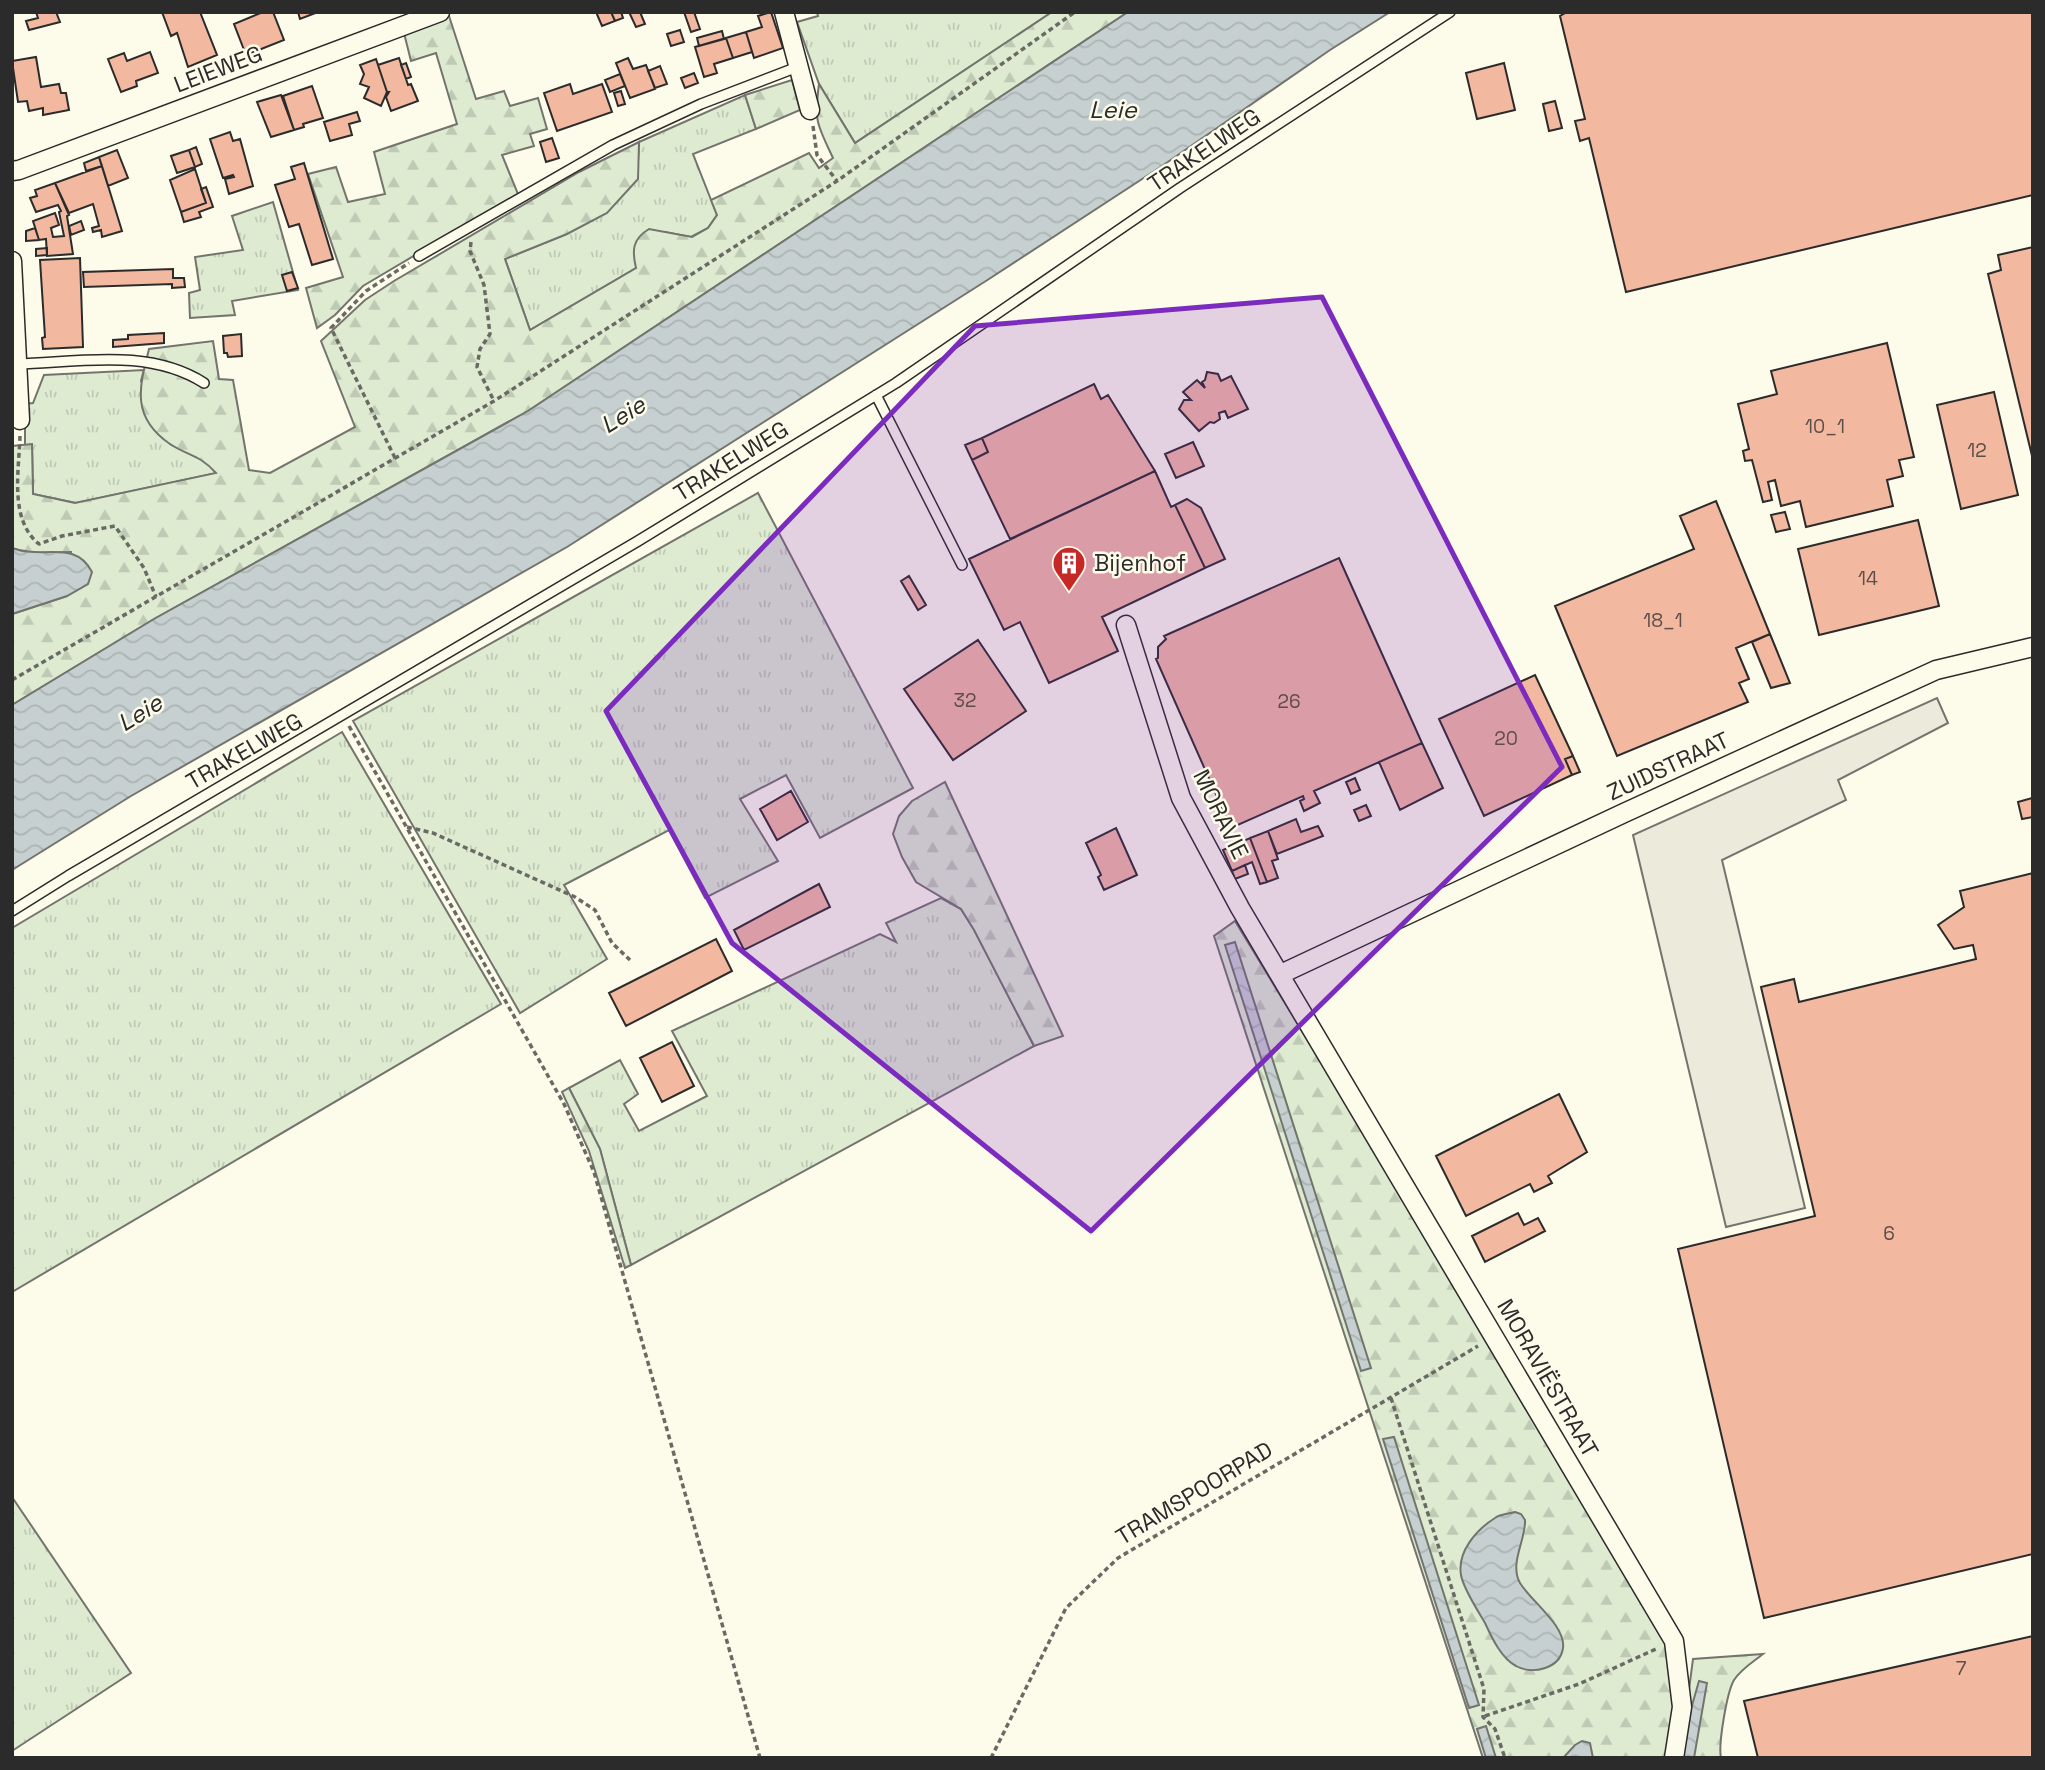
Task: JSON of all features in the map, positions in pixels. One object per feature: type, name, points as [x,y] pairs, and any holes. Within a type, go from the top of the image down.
[{"type":"street","name":"LEIEWEG","points":[[12,171],[440,12]]},
{"type":"street","points":[[784,12],[810,110]]},
{"type":"street","points":[[12,261],[20,420]]},
{"type":"street","name":"MORAVIE","points":[[1126,625],[1181,798],[1240,908],[1319,1038]]},
{"type":"street","name":"ZUIDSTRAAT","points":[[1281,974],[1936,670],[2033,647]]},
{"type":"street","name":"MORAVIËSTRAAT","points":[[1319,1038],[1674,1641],[1682,1707],[1674,1758]]},
{"type":"lane","name":"TRAKELWEG","points":[[12,911],[638,541],[876,395],[1180,188],[1450,12]]},
{"type":"lane","points":[[419,256],[613,145],[701,104],[800,66]]},
{"type":"lane","points":[[18,364],[140,359],[162,364],[204,383]]},
{"type":"lane","points":[[876,395],[962,565]]},
{"type":"path","points":[[12,680],[494,401],[837,181],[1075,12]]},
{"type":"path","points":[[810,110],[817,155],[837,181]]},
{"type":"path","points":[[474,225],[470,251],[484,285],[490,334],[480,349],[477,367],[494,401]]},
{"type":"path","points":[[395,458],[331,328],[366,291],[419,256]]},
{"type":"path","points":[[20,420],[19,513],[30,537],[39,544],[62,536],[115,526],[144,568],[156,597]]},
{"type":"path","points":[[343,715],[564,1104],[594,1172],[760,1758]]},
{"type":"path","points":[[407,827],[433,833],[575,897],[596,910],[612,943],[630,960]]},
{"type":"path","name":"TRAMSPOORPAD","points":[[991,1758],[1066,1608],[1103,1571],[1143,1541],[1495,1336]]},
{"type":"path","points":[[1391,1398],[1484,1689],[1483,1717],[1495,1729],[1505,1758]]},
{"type":"path","points":[[1483,1717],[1579,1684],[1674,1641]]},
{"type":"highlighted area","points":[[1322,297],[1562,767],[1091,1231],[732,943],[606,711],[975,326]]},
{"type":"green space","points":[[817,12],[1052,12],[855,143],[819,84],[797,22],[818,16]]},
{"type":"green space","points":[[1052,12],[1128,12],[528,411],[154,619],[12,705],[12,614],[67,596],[71,552],[26,553],[12,548],[12,446],[32,444],[33,494],[75,503],[216,473],[199,459],[170,444],[157,434],[149,423],[141,401],[141,389],[149,349],[213,341],[219,379],[233,380],[249,470],[270,473],[355,427],[321,341],[365,300],[394,281],[579,172],[639,142],[638,179],[607,213],[567,234],[505,259],[530,330],[636,268],[636,241],[649,229],[692,237],[708,228],[717,215],[711,200],[809,153],[819,168],[833,158],[818,122],[819,84],[855,143]]},
{"type":"green space","points":[[449,16],[476,99],[504,91],[510,106],[538,98],[547,129],[530,134],[534,146],[502,155],[518,194],[363,286],[335,315],[317,328],[306,288],[343,277],[308,174],[336,167],[348,202],[385,194],[374,152],[457,124],[436,53],[411,61],[404,33]]},
{"type":"green space","points":[[792,80],[800,110],[756,129],[745,95]]},
{"type":"green space","points":[[745,95],[756,129],[693,154],[717,215],[708,228],[691,237],[665,232],[636,268],[530,330],[505,259],[567,234],[637,179],[639,142]]},
{"type":"green space","points":[[273,202],[298,290],[232,301],[235,315],[190,318],[189,293],[200,290],[195,257],[243,250],[232,216]]},
{"type":"green space","points":[[144,370],[141,381],[170,444],[205,461],[217,473],[76,503],[33,494],[32,445],[25,445],[25,404],[33,403],[44,375]]},
{"type":"green space","points":[[758,493],[913,788],[820,838],[786,775],[740,799],[778,861],[705,898],[669,830],[564,885],[607,959],[520,1013],[353,721]]},
{"type":"green space","points":[[342,732],[501,1004],[12,1292],[12,928]]},
{"type":"green space","points":[[945,782],[1063,1036],[1034,1046],[961,909],[916,882],[902,857],[893,834],[899,816],[912,801]]},
{"type":"green space","points":[[941,898],[961,909],[974,929],[1034,1046],[631,1265],[600,1149],[569,1088],[620,1060],[638,1094],[624,1104],[639,1131],[707,1096],[672,1031],[880,934],[896,942],[886,923]]},
{"type":"green space","points":[[1235,921],[1484,1330],[1666,1639],[1676,1703],[1667,1758],[1483,1758],[1214,936]]},
{"type":"green space","points":[[569,1088],[600,1149],[631,1265],[625,1268],[589,1151],[562,1092]]},
{"type":"green space","points":[[12,1497],[131,1673],[12,1751]]},
{"type":"green space","points":[[1763,1654],[1740,1672],[1731,1686],[1722,1730],[1721,1758],[1680,1758],[1693,1659]]},
{"type":"shaded area","points":[[1937,698],[1948,723],[1838,780],[1846,800],[1722,860],[1805,1208],[1726,1227],[1633,835]]},
{"type":"water","name":"Leie","points":[[1128,12],[1390,12],[989,279],[567,547],[131,796],[12,870],[12,705],[154,619],[528,411]]},
{"type":"water","points":[[12,548],[77,556],[92,572],[88,584],[67,596],[12,614]]},
{"type":"water","points":[[1235,942],[1371,1368],[1361,1371],[1225,945]]},
{"type":"water","points":[[1394,1437],[1479,1705],[1469,1708],[1383,1439]]},
{"type":"water","points":[[1515,1512],[1521,1514],[1525,1520],[1517,1560],[1517,1575],[1525,1590],[1554,1623],[1562,1640],[1563,1648],[1557,1661],[1537,1670],[1522,1669],[1501,1653],[1461,1575],[1462,1558],[1475,1535],[1497,1517]]},
{"type":"water","points":[[1699,1681],[1707,1683],[1694,1758],[1683,1758],[1691,1709]]},
{"type":"water","points":[[1486,1726],[1496,1758],[1486,1758],[1477,1729]]},
{"type":"water","points":[[1582,1741],[1590,1743],[1593,1758],[1563,1758],[1575,1745]]},
{"type":"building","points":[[36,12],[56,12],[60,22],[29,30],[26,21],[38,18]]},
{"type":"building","points":[[162,12],[200,12],[217,55],[188,67],[177,33],[171,36]]},
{"type":"building","points":[[263,12],[273,12],[284,40],[246,55],[234,24]]},
{"type":"building","points":[[298,12],[318,12],[300,19]]},
{"type":"building","points":[[596,12],[611,12],[615,21],[602,26]]},
{"type":"building","points":[[611,12],[621,12],[623,18],[615,21]]},
{"type":"building","points":[[629,12],[640,12],[645,24],[636,27]]},
{"type":"building","points":[[684,12],[694,12],[700,29],[691,32]]},
{"type":"building","points":[[771,12],[783,48],[754,58],[746,32],[762,27],[758,16]]},
{"type":"building","points":[[1567,12],[2033,12],[2033,195],[1626,292],[1589,138],[1580,141],[1575,121],[1585,119],[1560,16]]},
{"type":"building","points":[[680,30],[684,42],[671,46],[667,34]]},
{"type":"building","points":[[722,31],[724,39],[699,46],[697,38]]},
{"type":"building","points":[[746,32],[752,52],[733,58],[726,38]]},
{"type":"building","points":[[726,38],[733,58],[714,64],[717,73],[704,77],[695,47]]},
{"type":"building","points":[[150,52],[158,73],[136,81],[137,86],[121,92],[108,59],[124,53],[127,61]]},
{"type":"building","points":[[36,57],[41,87],[59,84],[61,93],[66,93],[69,110],[43,115],[43,108],[29,111],[27,101],[18,102],[12,61]]},
{"type":"building","points":[[399,58],[408,85],[411,84],[418,101],[391,111],[386,97],[389,92],[378,65]]},
{"type":"building","points":[[628,58],[633,69],[646,65],[655,89],[630,98],[616,63]]},
{"type":"building","points":[[376,59],[387,92],[381,106],[364,98],[369,87],[360,84],[364,74],[360,65]]},
{"type":"building","points":[[406,63],[411,77],[406,79],[401,65]]},
{"type":"building","points":[[1504,63],[1515,110],[1477,119],[1466,73]]},
{"type":"building","points":[[660,66],[667,84],[655,88],[648,71]]},
{"type":"building","points":[[694,73],[698,83],[685,88],[681,78]]},
{"type":"building","points":[[620,74],[625,86],[610,92],[605,80]]},
{"type":"building","points":[[570,84],[573,94],[602,84],[612,112],[557,131],[544,93]]},
{"type":"building","points":[[312,86],[323,118],[303,124],[304,127],[294,130],[283,96]]},
{"type":"building","points":[[621,91],[625,104],[618,106],[614,93]]},
{"type":"building","points":[[281,95],[294,130],[271,137],[257,102]]},
{"type":"building","points":[[1555,101],[1562,128],[1549,131],[1543,104]]},
{"type":"building","points":[[357,112],[360,121],[349,124],[352,135],[330,141],[324,122]]},
{"type":"building","points":[[230,132],[233,141],[240,139],[253,186],[229,194],[225,179],[234,177],[223,178],[210,139]]},
{"type":"building","points":[[552,138],[559,158],[546,162],[540,142]]},
{"type":"building","points":[[196,147],[202,164],[195,167],[189,150]]},
{"type":"building","points":[[117,150],[128,178],[108,186],[99,157]]},
{"type":"building","points":[[189,150],[195,167],[177,173],[171,156]]},
{"type":"building","points":[[99,157],[102,166],[86,171],[84,163]]},
{"type":"building","points":[[304,163],[333,259],[312,265],[299,224],[289,227],[275,185],[295,179],[291,167]]},
{"type":"building","points":[[102,166],[122,231],[102,237],[101,230],[93,232],[92,228],[99,226],[93,204],[69,213],[55,183]]},
{"type":"building","points":[[195,169],[206,203],[181,212],[170,180]]},
{"type":"building","points":[[55,183],[69,215],[73,254],[47,256],[46,239],[39,240],[33,221],[55,213],[59,225],[51,228],[53,237],[64,236],[59,212],[61,211],[58,205],[36,212],[30,198],[37,196],[35,190]]},
{"type":"building","points":[[206,187],[213,207],[199,212],[201,217],[184,222],[181,212],[206,203],[201,189]]},
{"type":"building","points":[[81,221],[84,230],[71,235],[69,226]]},
{"type":"building","points":[[35,228],[39,240],[26,241],[26,231]]},
{"type":"building","points":[[2033,247],[2033,460],[1988,274],[2001,270],[1998,255]]},
{"type":"building","points":[[47,248],[47,255],[36,256],[36,249]]},
{"type":"building","points":[[80,258],[83,347],[43,349],[42,338],[45,337],[40,260]]},
{"type":"building","points":[[173,269],[173,278],[184,278],[185,287],[172,288],[172,284],[84,287],[83,272]]},
{"type":"building","points":[[292,272],[298,288],[287,291],[282,275]]},
{"type":"building","points":[[164,333],[164,343],[113,347],[113,340],[128,339],[128,335]]},
{"type":"building","points":[[241,334],[242,356],[228,357],[227,353],[224,353],[223,336]]},
{"type":"building","points":[[1887,343],[1914,457],[1899,460],[1903,476],[1887,480],[1893,506],[1806,527],[1800,501],[1781,506],[1775,480],[1768,482],[1772,500],[1763,502],[1752,460],[1745,461],[1743,451],[1749,449],[1738,404],[1777,394],[1771,371]]},
{"type":"building","points":[[1207,372],[1218,374],[1221,381],[1231,376],[1248,409],[1228,418],[1225,411],[1219,413],[1220,419],[1214,423],[1210,422],[1199,431],[1179,409],[1184,400],[1191,400],[1183,392],[1197,380],[1205,388],[1202,382]]},
{"type":"building","points":[[1094,384],[1101,399],[1108,395],[1155,471],[1010,539],[972,460],[988,452],[982,438]]},
{"type":"building","points":[[1994,392],[2018,495],[1961,509],[1937,405]]},
{"type":"building","points":[[982,438],[988,452],[972,460],[965,445]]},
{"type":"building","points":[[1193,442],[1204,466],[1176,478],[1165,454]]},
{"type":"building","name":"Bijenhof","points":[[1155,471],[1171,507],[1175,505],[1205,568],[1102,617],[1118,651],[1049,683],[1020,622],[1004,630],[969,559]]},
{"type":"building","points":[[1187,499],[1201,508],[1225,559],[1205,568],[1175,505]]},
{"type":"building","points":[[1716,501],[1770,634],[1736,648],[1749,679],[1739,683],[1748,702],[1617,756],[1555,606],[1694,549],[1680,516]]},
{"type":"building","points":[[1785,512],[1790,529],[1776,532],[1771,515]]},
{"type":"building","points":[[1918,520],[1939,606],[1819,635],[1798,549]]},
{"type":"building","points":[[1339,558],[1422,743],[1314,791],[1320,803],[1304,811],[1300,801],[1304,799],[1303,796],[1231,828],[1156,659],[1158,647],[1166,639],[1164,636]]},
{"type":"building","points":[[909,576],[926,605],[918,610],[901,581]]},
{"type":"building","points":[[1770,634],[1790,683],[1771,688],[1752,642]]},
{"type":"building","points":[[978,640],[1026,711],[953,760],[904,689]]},
{"type":"building","points":[[1535,675],[1573,756],[1565,759],[1572,775],[1484,816],[1439,719]]},
{"type":"building","points":[[1422,743],[1443,788],[1400,810],[1379,762]]},
{"type":"building","points":[[1573,756],[1580,772],[1572,775],[1565,759]]},
{"type":"building","points":[[1355,778],[1360,790],[1351,794],[1346,782]]},
{"type":"building","points":[[791,791],[808,822],[777,840],[760,809]]},
{"type":"building","points":[[2032,798],[2033,817],[2022,819],[2018,802]]},
{"type":"building","points":[[1366,805],[1371,816],[1359,821],[1354,810]]},
{"type":"building","points":[[1296,819],[1301,832],[1318,826],[1323,836],[1277,854],[1268,831]]},
{"type":"building","points":[[1116,828],[1137,875],[1104,890],[1098,877],[1101,875],[1086,843]]},
{"type":"building","points":[[1268,831],[1278,859],[1272,861],[1278,878],[1267,882],[1250,838]]},
{"type":"building","points":[[1250,838],[1267,882],[1260,884],[1252,862],[1232,871],[1223,850]]},
{"type":"building","points":[[1245,865],[1248,874],[1235,879],[1232,871]]},
{"type":"building","points":[[2033,873],[2033,1554],[1764,1618],[1678,1249],[1815,1216],[1761,987],[1794,979],[1799,1002],[1976,959],[1973,945],[1954,949],[1938,925],[1964,907],[1960,891]]},
{"type":"building","points":[[819,884],[830,907],[744,950],[734,930]]},
{"type":"building","points":[[716,939],[732,971],[626,1026],[609,993]]},
{"type":"building","points":[[672,1042],[694,1086],[662,1102],[640,1058]]},
{"type":"building","points":[[1559,1094],[1587,1152],[1548,1176],[1552,1183],[1534,1192],[1530,1184],[1466,1216],[1436,1156]]},
{"type":"building","points":[[1518,1213],[1524,1225],[1538,1218],[1545,1231],[1485,1262],[1472,1236]]},
{"type":"building","points":[[2033,1636],[2033,1758],[1758,1758],[1744,1701]]},
{"type":"place","name":"Bijenhof","points":[[1069,593]]}]
